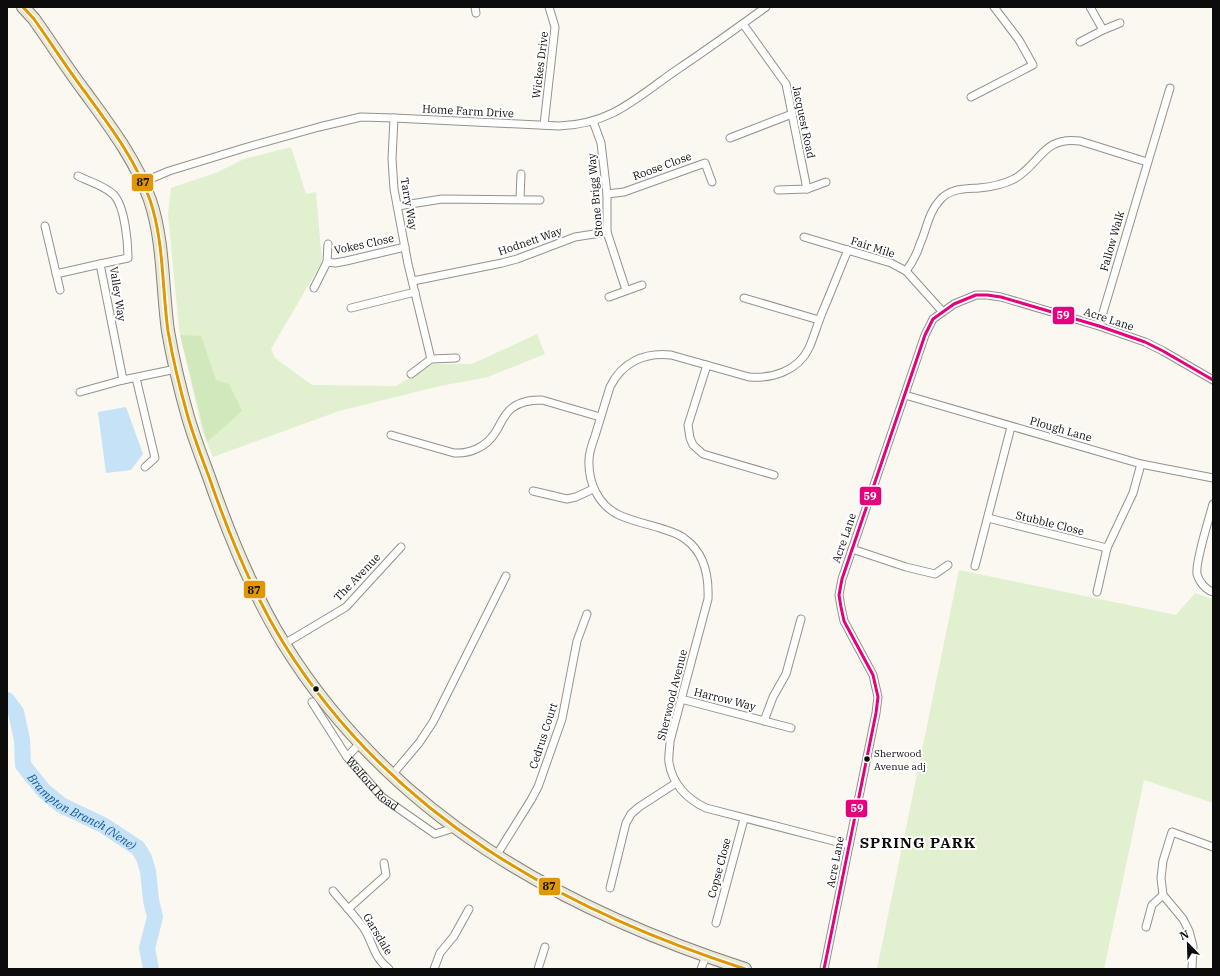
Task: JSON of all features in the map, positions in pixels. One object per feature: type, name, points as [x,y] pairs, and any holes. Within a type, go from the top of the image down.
[{"type":"main road","name":"Welford Road","points":[[23,7],[34,19],[116,135],[143,182],[154,213],[168,331],[188,417],[227,528],[254,591],[284,644],[312,685],[360,743],[392,775],[454,828],[496,856],[538,881],[605,915],[706,956],[745,969]]},
{"type":"street","name":"Wickes Drive","points":[[544,126],[555,27],[549,7]]},
{"type":"street","name":"Home Farm Drive","points":[[143,182],[169,171],[319,127],[361,118],[394,118],[544,126],[570,126],[593,121],[614,113],[637,100],[669,75],[766,7]]},
{"type":"street","points":[[971,97],[1033,64],[1019,40],[994,7]]},
{"type":"street","points":[[1090,7],[1103,30]]},
{"type":"street","points":[[1080,42],[1120,23]]},
{"type":"street","name":"Jacquest Road","points":[[743,24],[786,84],[807,189]]},
{"type":"street","name":"Fallow Walk","points":[[1099,326],[1170,88]]},
{"type":"street","points":[[730,138],[792,114]]},
{"type":"street","name":"Tarry Way","points":[[394,118],[392,174],[405,247],[431,358]]},
{"type":"street","name":"Stone Brigg Way","points":[[593,121],[601,143],[607,194],[607,232],[626,290]]},
{"type":"street","points":[[906,271],[915,258],[921,244],[930,213],[941,198],[956,190],[994,186],[1014,179],[1033,164],[1048,148],[1055,144],[1072,140],[1080,141],[1147,162]]},
{"type":"street","name":"Roose Close","points":[[607,194],[624,192],[705,163],[712,182]]},
{"type":"street","points":[[520,199],[521,174]]},
{"type":"street","name":"Valley Way","points":[[78,176],[104,188],[113,194],[119,202],[127,236],[128,258],[100,264],[123,380]]},
{"type":"street","points":[[778,190],[807,189],[826,182]]},
{"type":"street","points":[[398,206],[442,199],[540,200]]},
{"type":"street","points":[[45,226],[60,290]]},
{"type":"street","name":"Hodnett Way","points":[[413,281],[502,263],[517,259],[575,237],[607,232]]},
{"type":"street","name":"Fair Mile","points":[[804,236],[891,264],[906,271],[942,311]]},
{"type":"street","name":"Vokes Close","points":[[314,288],[327,262],[328,244]]},
{"type":"street","name":"Vokes Close","points":[[327,262],[335,263],[346,261],[405,247]]},
{"type":"street","name":"Sherwood Avenue","points":[[848,250],[808,349],[794,366],[784,372],[772,377],[749,377],[672,355],[663,354],[650,355],[640,358],[623,368],[615,377],[610,387],[600,417],[589,459],[589,471],[594,489],[609,508],[619,515],[672,532],[684,538],[692,545],[704,564],[707,575],[708,599],[670,741],[669,763],[676,783],[685,795],[698,805],[706,808],[849,845]]},
{"type":"street","points":[[56,274],[100,264]]},
{"type":"street","points":[[609,297],[642,285]]},
{"type":"street","points":[[351,308],[415,292]]},
{"type":"street","name":"Acre Lane","points":[[824,969],[878,697],[873,675],[844,621],[839,595],[842,579],[852,549],[925,335],[933,319],[942,311],[964,299],[976,295],[1001,297],[1099,326],[1154,346],[1213,380]]},
{"type":"street","points":[[744,298],[819,320]]},
{"type":"street","points":[[411,374],[431,358],[456,358]]},
{"type":"street","points":[[707,365],[688,425],[690,438],[693,445],[703,454],[774,475]]},
{"type":"street","points":[[80,392],[123,380],[176,369]]},
{"type":"street","points":[[136,378],[155,458],[145,467]]},
{"type":"street","name":"Plough Lane","points":[[905,395],[1141,464],[1213,478]]},
{"type":"street","points":[[391,435],[454,453],[463,454],[480,447],[488,441],[494,434],[504,415],[521,402],[542,400],[600,417]]},
{"type":"street","points":[[976,566],[1011,427]]},
{"type":"street","points":[[1098,592],[1107,548],[1133,492],[1141,464]]},
{"type":"street","points":[[533,491],[567,499],[576,497],[594,489]]},
{"type":"street","points":[[1213,504],[1197,563],[1197,574],[1201,583],[1213,592]]},
{"type":"street","name":"Stubble Close","points":[[988,518],[1107,548]]},
{"type":"street","name":"The Avenue","points":[[284,644],[346,607],[401,547]]},
{"type":"street","points":[[852,549],[906,567],[936,574],[948,565]]},
{"type":"street","points":[[392,775],[419,743],[433,722],[506,576]]},
{"type":"street","name":"Cedrus Court","points":[[496,856],[538,787],[562,719],[577,641],[587,614]]},
{"type":"street","name":"Harrow Way","points":[[764,721],[773,697],[786,674],[801,618]]},
{"type":"street","name":"Harrow Way","points":[[680,700],[791,728]]},
{"type":"street","name":"Welford Road","points":[[312,702],[347,757],[382,797],[436,834],[454,828]]},
{"type":"street","points":[[347,757],[360,743]]},
{"type":"street","points":[[610,888],[626,823],[631,814],[638,806],[676,783]]},
{"type":"street","name":"Copse Close","points":[[716,923],[744,819]]},
{"type":"street","points":[[1192,969],[1194,946],[1189,931],[1183,919],[1162,895],[1161,878],[1163,862],[1172,832],[1213,847]]},
{"type":"street","name":"Garsdale","points":[[348,909],[386,875],[384,863]]},
{"type":"street","name":"Garsdale","points":[[333,891],[368,935],[376,956],[382,964],[389,969]]},
{"type":"street","points":[[1146,927],[1152,905],[1162,895]]},
{"type":"street","points":[[434,969],[440,953],[454,936],[469,910]]},
{"type":"street","points":[[538,969],[545,947]]},
{"type":"street","points":[[701,969],[706,956]]},
{"type":"green space","points":[[291,147],[306,194],[316,192],[322,262],[271,349],[275,358],[312,385],[396,386],[433,364],[472,364],[537,334],[545,354],[488,377],[440,386],[339,411],[213,457],[202,430],[179,329],[168,214],[171,188],[218,172],[244,159]]},
{"type":"green space","points":[[180,335],[201,336],[216,380],[229,384],[242,411],[207,442]]},
{"type":"green space","points":[[959,570],[1176,615],[1195,593],[1213,599],[1213,803],[1144,780],[1104,969],[877,969]]},
{"type":"water","points":[[126,407],[143,454],[131,470],[106,473],[98,412]]},
{"type":"waterway","name":"Brampton Branch (Nene)","points":[[7,700],[16,712],[22,740],[23,765],[44,791],[61,805],[103,825],[138,848],[144,858],[148,871],[151,900],[155,917],[147,948],[151,969]]},
{"type":"transit line","name":"87","points":[[23,7],[34,19],[112,130],[130,157],[144,185],[155,216],[158,232],[166,315],[172,353],[182,396],[195,440],[233,542],[251,584],[284,644],[327,704],[375,758],[427,806],[484,848],[545,885],[609,917],[676,945],[745,969]]},
{"type":"transit line","name":"59","points":[[824,969],[878,697],[873,675],[844,621],[839,595],[842,579],[925,335],[933,319],[954,304],[976,295],[1001,297],[1099,326],[1145,342],[1213,380]]},
{"type":"place","name":"Sherwood Avenue adj","points":[[867,759]]},
{"type":"district","name":"SPRING PARK","points":[[918,842]]}]
